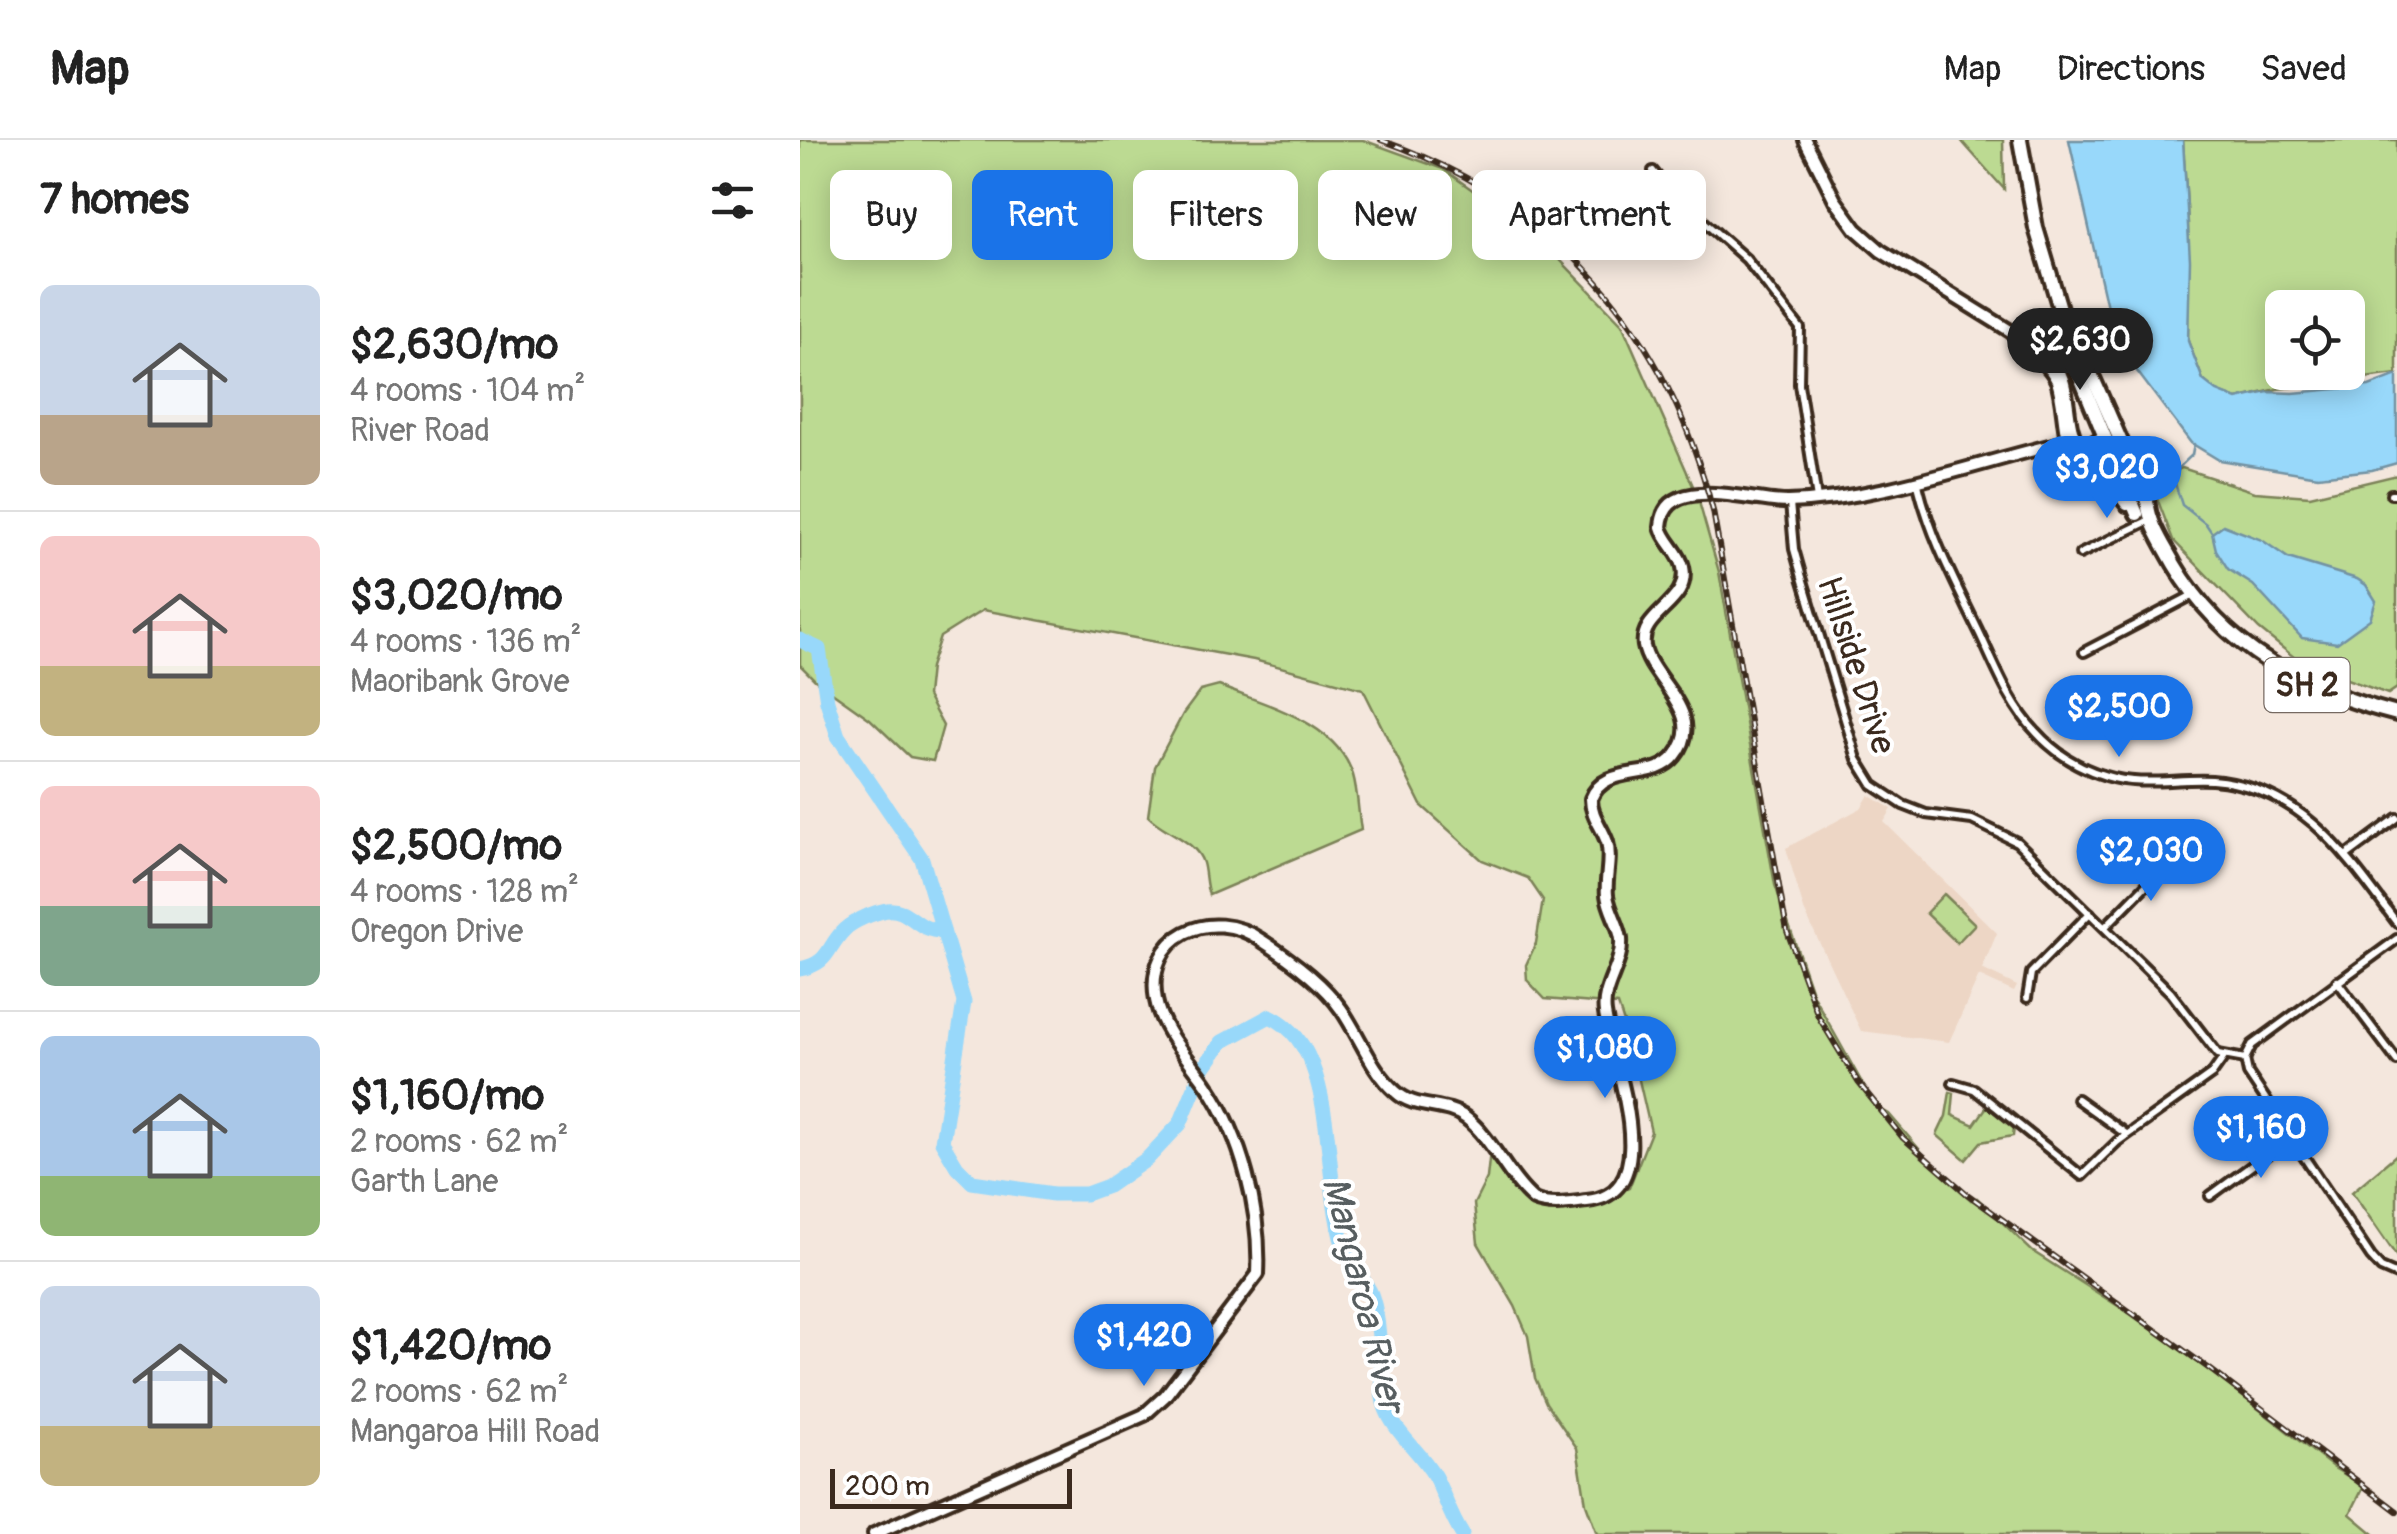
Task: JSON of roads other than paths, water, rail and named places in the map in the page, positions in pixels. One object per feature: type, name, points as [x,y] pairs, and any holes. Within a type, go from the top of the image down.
[{"type":"highway","name":"SH 2","points":[[2020,140],[2036,228],[2064,322],[2069,354],[2104,438],[2117,462],[2148,500],[2143,517],[2194,594],[2227,633],[2289,676],[2350,702],[2397,714]]},
{"type":"highway","name":"SH 2","points":[[2064,322],[2074,335],[2117,462]]},
{"type":"highway","points":[[2072,442],[2089,446],[2104,438]]},
{"type":"highway","points":[[2117,462],[2143,517]]},
{"type":"street","points":[[1805,140],[1834,200],[1881,251],[2046,353],[2062,371],[2075,459],[2117,462]]},
{"type":"street","points":[[1706,224],[1751,264],[1800,328],[1798,384],[1817,500]]},
{"type":"street","points":[[2072,442],[2087,454],[2117,462]]},
{"type":"street","points":[[874,1534],[1144,1415],[1164,1396],[1258,1274],[1244,1166],[1209,1088],[1158,1010],[1158,969],[1170,946],[1184,933],[1209,923],[1232,925],[1260,939],[1327,992],[1395,1092],[1410,1102],[1457,1112],[1472,1123],[1534,1200],[1544,1204],[1593,1200],[1618,1189],[1629,1168],[1630,1143],[1604,1003],[1620,949],[1620,936],[1606,891],[1608,849],[1592,812],[1591,799],[1604,782],[1668,763],[1684,737],[1678,702],[1646,652],[1644,642],[1649,626],[1676,599],[1682,584],[1683,566],[1661,527],[1666,508],[1681,497],[1708,493],[1758,501],[1846,498],[2072,442]]},
{"type":"street","points":[[1917,480],[1930,529],[2014,704],[2051,747],[2069,760],[2108,777],[2139,782],[2210,780],[2237,784],[2275,799],[2306,818],[2347,854],[2397,923]]},
{"type":"street","name":"Hillside Drive","points":[[1790,502],[1794,549],[1801,574],[1857,759],[1868,778],[1910,809],[1972,820],[2009,836],[2171,992],[2213,1049],[2224,1057]]},
{"type":"street","points":[[2080,554],[2143,517]]},
{"type":"street","points":[[2084,652],[2194,594]]},
{"type":"street","points":[[2347,854],[2397,818]]},
{"type":"street","points":[[2105,928],[2153,878],[2193,874]]},
{"type":"street","points":[[2026,998],[2031,973],[2090,914]]},
{"type":"street","points":[[2397,938],[2252,1044],[2245,1059],[2248,1073],[2371,1257],[2381,1268],[2397,1275]]},
{"type":"street","points":[[2337,981],[2397,1061]]},
{"type":"street","points":[[1953,1082],[1974,1089],[2082,1176],[2127,1134],[2212,1074],[2224,1057],[2245,1059]]},
{"type":"street","points":[[2077,1099],[2127,1134]]},
{"type":"street","points":[[2210,1196],[2291,1136]]},
{"type":"water","points":[[2069,140],[2183,140],[2190,260],[2188,341],[2203,380],[2237,399],[2268,392],[2365,390],[2365,386],[2397,375],[2397,463],[2318,476],[2219,460],[2191,443],[2115,342]]},
{"type":"water","points":[[2223,525],[2262,540],[2288,558],[2357,579],[2376,601],[2370,619],[2337,643],[2302,638],[2253,585],[2228,569],[2216,550],[2212,533]]},
{"type":"waterway","points":[[2194,444],[2192,455],[2172,474],[2182,505],[2212,533]]},
{"type":"waterway","name":"Mangaroa River","points":[[800,640],[819,649],[827,701],[838,736],[922,859],[964,1002],[942,1142],[957,1167],[972,1182],[1053,1194],[1086,1194],[1108,1186],[1147,1159],[1180,1124],[1202,1070],[1222,1042],[1270,1016],[1293,1033],[1309,1059],[1320,1089],[1339,1227],[1347,1255],[1371,1294],[1386,1408],[1399,1432],[1435,1477],[1462,1534]]},
{"type":"waterway","points":[[800,969],[823,958],[849,926],[882,911],[902,912],[926,928],[943,931]]},
{"type":"railway","points":[[1381,140],[1444,166],[1501,199],[1552,237],[1596,281],[1634,330],[1667,385],[1693,446],[1713,511],[1787,931],[1818,1016],[1858,1082],[1903,1138],[1967,1194],[2211,1370],[2397,1511]]}]
